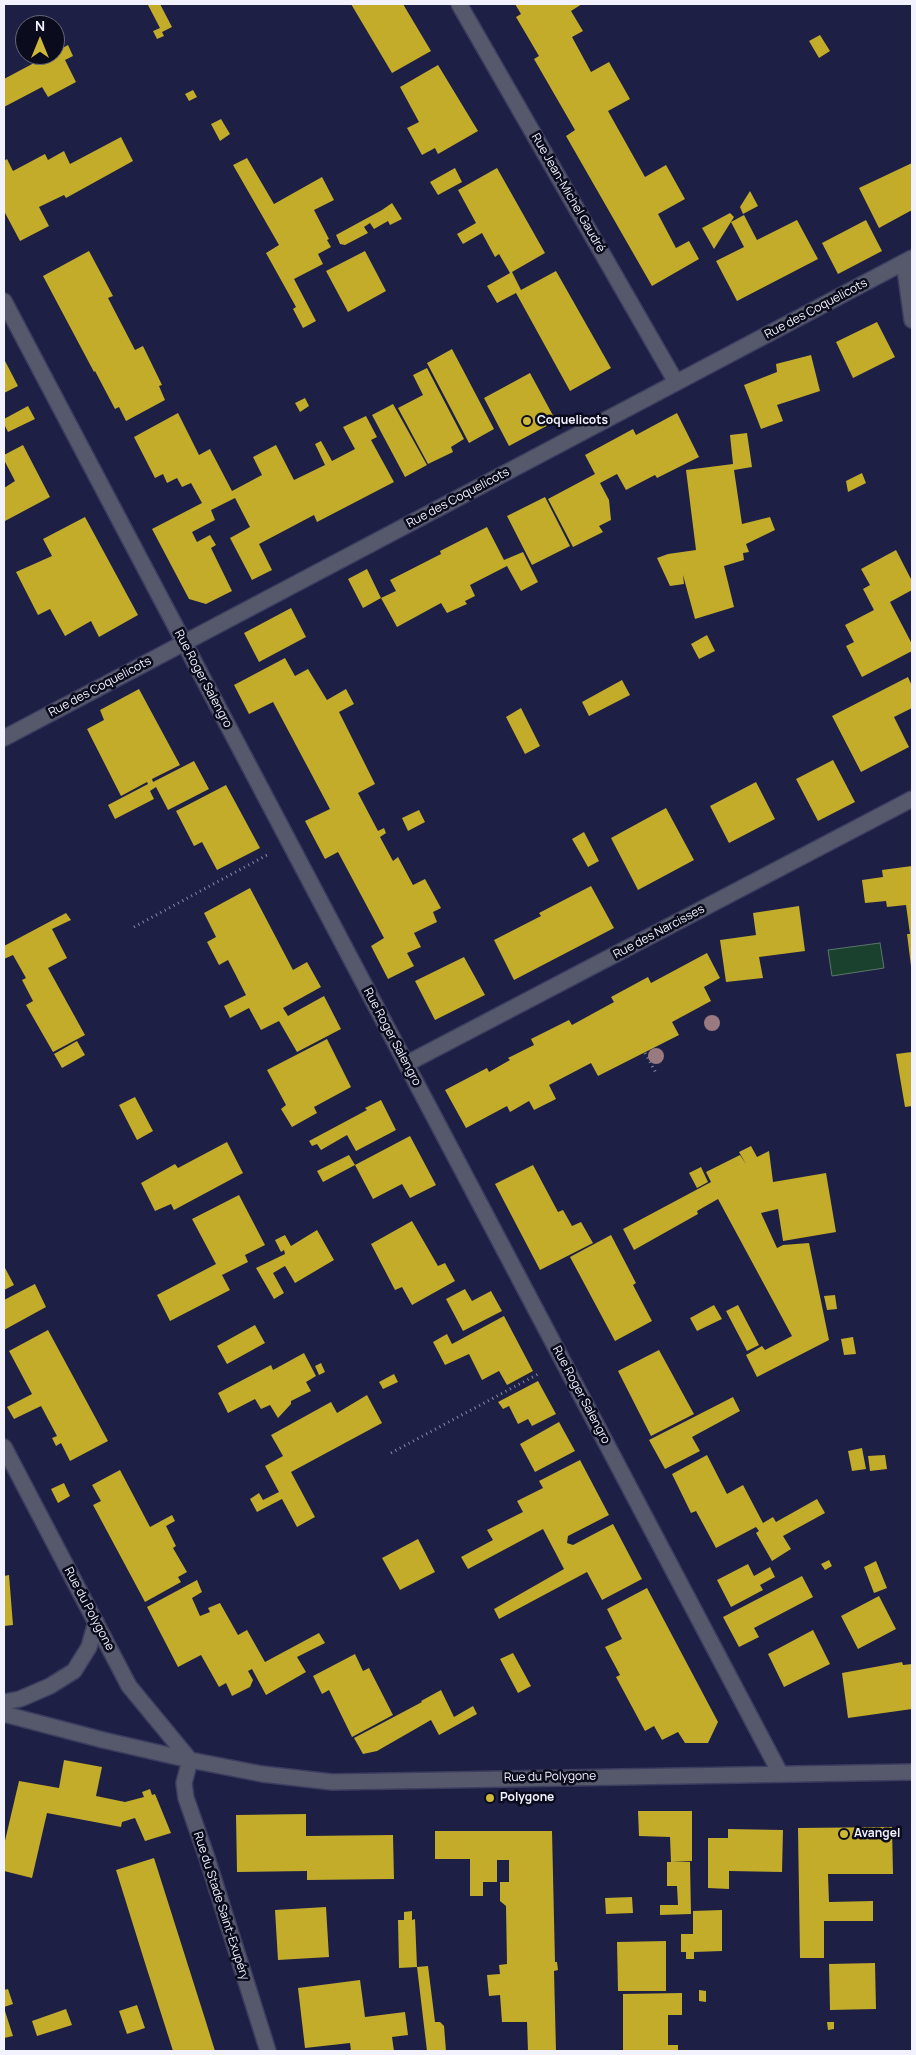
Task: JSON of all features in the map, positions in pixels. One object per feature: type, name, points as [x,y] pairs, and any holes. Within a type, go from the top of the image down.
[{"type":"street","name":"Rue Jean-Michel Gaudré","points":[[459,4],[676,382]]},
{"type":"street","name":"Rue des Coquelicots","points":[[4,738],[908,260]]},
{"type":"street","points":[[908,260],[912,320]]},
{"type":"street","name":"Rue Roger Salengro","points":[[4,301],[780,1773]]},
{"type":"street","name":"Rue des Narcisses","points":[[406,1064],[912,800]]},
{"type":"street","name":"Rue du Polygone","points":[[4,1447],[129,1686],[190,1760]]},
{"type":"street","points":[[4,1702],[27,1696],[50,1686],[74,1671],[89,1647],[96,1622]]},
{"type":"street","name":"Rue du Polygone","points":[[4,1714],[190,1760],[262,1774],[332,1782],[912,1772]]},
{"type":"street","name":"Rue du Stade Saint-Exupéry","points":[[190,1760],[184,1783],[186,1798],[210,1867],[268,2051]]},
{"type":"path","points":[[134,927],[289,843]]},
{"type":"path","points":[[646,1053],[656,1073]]},
{"type":"path","points":[[391,1453],[563,1362]]},
{"type":"shaded area","points":[[880,943],[884,968],[832,976],[828,950]]},
{"type":"building","points":[[160,4],[172,27],[162,32],[164,36],[157,39],[153,31],[160,28],[148,5]]},
{"type":"building","points":[[351,4],[403,4],[431,51],[392,73]]},
{"type":"building","points":[[515,4],[582,4],[571,11],[583,31],[572,37],[591,72],[609,62],[630,99],[608,111],[645,177],[666,165],[685,199],[658,214],[676,248],[689,241],[699,259],[652,286],[566,136],[575,130],[534,59],[539,56],[516,17],[521,14]]},
{"type":"building","points":[[820,35],[830,51],[819,58],[809,41]]},
{"type":"building","points":[[68,45],[73,56],[65,60],[65,47]]},
{"type":"building","points":[[65,60],[76,82],[48,97],[42,87],[4,107],[4,79],[30,65],[65,65]]},
{"type":"building","points":[[438,65],[478,131],[438,154],[435,148],[422,155],[407,128],[419,122],[400,87]]},
{"type":"building","points":[[193,90],[197,97],[189,101],[185,94]]},
{"type":"building","points":[[221,119],[230,134],[220,141],[211,124]]},
{"type":"building","points":[[121,137],[133,161],[66,198],[64,195],[39,207],[49,226],[20,241],[4,211],[4,161],[7,159],[13,171],[45,154],[48,160],[64,151],[70,164]]},
{"type":"building","points":[[247,158],[274,204],[322,177],[334,200],[314,210],[329,239],[327,240],[331,247],[318,254],[323,264],[294,279],[316,321],[303,328],[293,309],[296,307],[266,253],[279,245],[233,165]]},
{"type":"building","points":[[912,163],[912,210],[879,228],[859,188]]},
{"type":"building","points":[[455,168],[462,182],[438,195],[430,182]]},
{"type":"building","points":[[497,168],[545,253],[512,272],[521,290],[556,271],[611,368],[570,391],[516,293],[497,303],[487,286],[510,273],[499,254],[495,257],[482,233],[463,244],[457,234],[476,223],[458,190]]},
{"type":"building","points":[[750,191],[758,206],[743,214],[740,207]]},
{"type":"building","points":[[392,203],[402,219],[390,225],[388,221],[374,229],[370,223],[364,227],[368,233],[345,245],[340,244],[336,235]]},
{"type":"building","points":[[730,213],[734,217],[714,249],[702,228]]},
{"type":"building","points":[[744,215],[757,240],[797,220],[818,259],[737,301],[716,261],[744,247],[731,222]]},
{"type":"building","points":[[866,220],[882,251],[838,274],[822,243]]},
{"type":"building","points":[[89,251],[113,296],[108,298],[135,350],[143,346],[162,385],[159,386],[165,400],[126,421],[119,407],[115,409],[43,276]]},
{"type":"building","points":[[365,251],[386,291],[348,312],[326,271]]},
{"type":"building","points":[[877,322],[895,357],[853,378],[836,342]]},
{"type":"building","points":[[452,349],[494,429],[469,443],[427,363]]},
{"type":"building","points":[[811,355],[820,391],[777,405],[783,421],[761,429],[744,385],[777,372],[776,364]]},
{"type":"building","points":[[4,359],[18,386],[4,393]]},
{"type":"building","points":[[427,368],[464,439],[451,447],[453,452],[428,464],[398,408],[423,395],[413,375]]},
{"type":"building","points":[[530,373],[556,421],[509,446],[484,398]]},
{"type":"building","points":[[305,398],[309,406],[300,412],[295,403]]},
{"type":"building","points":[[393,404],[427,465],[405,477],[372,415]]},
{"type":"building","points":[[28,406],[35,419],[8,432],[4,419]]},
{"type":"building","points":[[178,413],[199,455],[210,449],[232,491],[262,475],[253,457],[276,445],[294,480],[325,465],[315,444],[321,441],[332,461],[355,449],[343,427],[366,416],[377,437],[371,440],[394,482],[317,522],[314,515],[259,544],[272,570],[252,580],[230,538],[250,527],[235,498],[211,510],[215,520],[192,532],[197,542],[210,535],[216,545],[211,548],[232,591],[206,604],[189,599],[152,529],[202,503],[191,483],[182,487],[177,478],[167,483],[163,474],[155,478],[134,437]]},
{"type":"building","points":[[677,413],[699,457],[657,478],[655,475],[626,490],[617,474],[600,483],[609,500],[611,520],[599,526],[603,532],[573,547],[548,499],[595,474],[585,455],[633,429],[636,435]]},
{"type":"building","points":[[747,433],[752,467],[734,470],[742,524],[770,517],[775,530],[746,544],[749,552],[743,553],[744,560],[724,566],[734,607],[695,619],[683,575],[684,584],[670,586],[657,558],[668,554],[696,550],[686,470],[733,464],[730,435]]},
{"type":"building","points":[[23,445],[50,497],[5,521],[4,488],[15,481],[4,460],[4,455]]},
{"type":"building","points":[[862,473],[866,483],[848,492],[846,481]]},
{"type":"building","points":[[545,497],[570,546],[532,565],[507,516]]},
{"type":"building","points":[[85,517],[138,615],[99,637],[91,621],[65,636],[50,609],[38,615],[16,572],[52,556],[43,539]]},
{"type":"building","points":[[487,527],[504,560],[523,552],[538,582],[521,591],[507,566],[470,585],[475,596],[465,601],[467,604],[447,613],[441,603],[397,627],[381,598],[396,591],[390,580],[441,554],[440,551]]},
{"type":"building","points":[[896,550],[912,581],[912,590],[890,602],[912,644],[912,651],[862,677],[846,646],[854,642],[845,625],[874,610],[863,589],[870,585],[861,569]]},
{"type":"building","points":[[367,569],[381,598],[363,608],[348,579]]},
{"type":"building","points":[[291,608],[306,637],[259,662],[244,633]]},
{"type":"building","points":[[707,635],[715,651],[699,659],[691,644]]},
{"type":"building","points":[[285,658],[295,676],[308,669],[327,700],[346,689],[354,704],[339,712],[375,784],[358,793],[378,831],[384,828],[386,833],[380,837],[393,861],[398,857],[413,885],[425,879],[441,908],[433,912],[437,922],[414,933],[421,947],[407,953],[414,966],[388,979],[371,946],[384,938],[338,852],[325,859],[305,821],[330,809],[273,702],[249,714],[234,685]]},
{"type":"building","points":[[908,677],[912,686],[912,708],[894,717],[909,747],[861,772],[832,716]]},
{"type":"building","points":[[622,680],[630,695],[589,716],[582,702]]},
{"type":"building","points":[[139,689],[180,765],[152,779],[153,782],[194,761],[209,789],[168,810],[156,787],[150,791],[154,799],[115,819],[108,805],[148,784],[147,782],[121,796],[87,729],[104,720],[100,710]]},
{"type":"building","points":[[521,708],[540,746],[525,754],[506,717]]},
{"type":"building","points":[[833,760],[855,802],[818,821],[796,779]]},
{"type":"building","points":[[756,782],[775,819],[729,843],[710,806]]},
{"type":"building","points":[[226,785],[260,848],[217,870],[202,842],[194,846],[176,811]]},
{"type":"building","points":[[666,808],[694,860],[638,890],[611,838]]},
{"type":"building","points":[[419,810],[425,822],[408,831],[402,818]]},
{"type":"building","points":[[584,832],[599,861],[588,867],[572,839]]},
{"type":"building","points":[[912,866],[911,966],[907,934],[910,934],[906,905],[887,907],[886,901],[865,903],[862,880],[883,877],[882,870]]},
{"type":"building","points":[[591,886],[614,928],[514,980],[494,940],[541,916],[539,913]]},
{"type":"building","points":[[250,888],[293,970],[307,962],[321,987],[283,1008],[288,1016],[324,996],[341,1029],[297,1052],[279,1021],[261,1030],[249,1008],[230,1018],[224,1006],[246,995],[228,960],[219,965],[207,942],[216,937],[204,913]]},
{"type":"building","points":[[799,906],[805,951],[759,957],[763,978],[726,982],[720,940],[756,935],[753,913]]},
{"type":"building","points":[[66,913],[71,920],[52,929],[67,958],[48,968],[85,1035],[53,1052],[26,1005],[33,1001],[22,980],[26,978],[13,955],[4,959],[4,946]]},
{"type":"building","points":[[707,953],[720,978],[704,987],[711,1001],[672,1022],[679,1035],[598,1076],[591,1063],[549,1085],[556,1099],[534,1110],[529,1101],[510,1112],[507,1106],[466,1128],[445,1090],[487,1068],[489,1072],[510,1060],[508,1058],[534,1045],[531,1039],[569,1020],[572,1025],[614,1002],[611,997],[648,977],[651,983]]},
{"type":"building","points":[[464,957],[485,995],[435,1020],[415,981]]},
{"type":"building","points":[[327,1039],[351,1087],[314,1107],[317,1113],[292,1127],[281,1109],[286,1105],[267,1070]]},
{"type":"building","points":[[77,1041],[85,1055],[62,1068],[54,1054]]},
{"type":"building","points":[[912,1052],[912,1106],[905,1107],[896,1054]]},
{"type":"building","points":[[135,1097],[153,1131],[137,1140],[119,1105]]},
{"type":"building","points":[[381,1100],[396,1130],[356,1151],[347,1135],[321,1150],[317,1144],[312,1146],[309,1141],[367,1110],[365,1108]]},
{"type":"building","points":[[410,1136],[436,1185],[410,1198],[402,1184],[373,1199],[355,1165]]},
{"type":"building","points":[[227,1142],[243,1173],[174,1210],[171,1204],[155,1211],[141,1183],[175,1164],[178,1168]]},
{"type":"building","points":[[751,1146],[757,1157],[769,1151],[773,1182],[826,1173],[836,1232],[783,1241],[778,1209],[761,1213],[777,1248],[783,1245],[809,1243],[829,1340],[757,1377],[746,1355],[762,1346],[765,1350],[792,1336],[718,1199],[697,1211],[698,1214],[634,1250],[623,1229],[711,1182],[706,1172],[740,1155],[746,1164],[739,1152]]},
{"type":"building","points":[[349,1155],[355,1165],[323,1182],[317,1171]]},
{"type":"building","points":[[533,1165],[558,1212],[563,1210],[572,1226],[581,1222],[593,1243],[540,1270],[495,1184]]},
{"type":"building","points":[[701,1167],[708,1182],[697,1188],[689,1173]]},
{"type":"building","points":[[239,1195],[265,1245],[245,1255],[248,1262],[222,1275],[230,1290],[170,1321],[157,1295],[216,1264],[192,1219]]},
{"type":"building","points":[[412,1221],[438,1266],[445,1263],[455,1281],[412,1305],[402,1287],[395,1290],[371,1244]]},
{"type":"building","points":[[317,1230],[334,1260],[295,1283],[285,1266],[273,1273],[284,1293],[274,1299],[256,1268],[285,1254],[284,1250],[281,1252],[275,1240],[285,1235],[291,1246]]},
{"type":"building","points":[[611,1235],[636,1283],[633,1285],[652,1321],[615,1341],[570,1257]]},
{"type":"building","points":[[4,1266],[14,1285],[4,1290]]},
{"type":"building","points":[[35,1284],[46,1307],[4,1330],[4,1300]]},
{"type":"building","points":[[465,1289],[472,1301],[491,1291],[502,1311],[463,1331],[446,1299]]},
{"type":"building","points":[[835,1295],[837,1309],[827,1310],[824,1296]]},
{"type":"building","points":[[714,1305],[722,1319],[697,1331],[690,1318]]},
{"type":"building","points":[[738,1305],[759,1345],[747,1351],[726,1311]]},
{"type":"building","points":[[504,1316],[533,1371],[507,1385],[499,1371],[482,1380],[469,1354],[445,1365],[433,1342],[447,1334],[452,1344]]},
{"type":"building","points":[[255,1325],[265,1343],[227,1364],[217,1346]]},
{"type":"building","points":[[48,1330],[108,1441],[70,1461],[61,1443],[56,1446],[52,1438],[57,1436],[41,1406],[14,1419],[7,1407],[32,1394],[9,1351]]},
{"type":"building","points":[[853,1337],[856,1354],[844,1355],[841,1339]]},
{"type":"building","points":[[659,1350],[694,1414],[651,1436],[618,1371]]},
{"type":"building","points":[[304,1353],[316,1376],[306,1382],[311,1391],[291,1401],[291,1404],[278,1418],[270,1405],[261,1409],[255,1399],[228,1413],[218,1393],[271,1365],[273,1370]]},
{"type":"building","points":[[321,1363],[325,1372],[319,1375],[315,1366]]},
{"type":"building","points":[[394,1374],[398,1382],[383,1389],[379,1382]]},
{"type":"building","points":[[538,1381],[556,1414],[532,1426],[528,1419],[518,1424],[509,1406],[503,1409],[498,1402]]},
{"type":"building","points":[[367,1395],[382,1423],[291,1472],[315,1517],[297,1527],[282,1499],[257,1512],[250,1499],[259,1493],[263,1500],[279,1492],[265,1466],[283,1456],[271,1435],[331,1402],[337,1413]]},
{"type":"building","points":[[733,1397],[740,1411],[692,1437],[700,1451],[665,1469],[649,1440]]},
{"type":"building","points":[[559,1422],[575,1451],[535,1472],[520,1444]]},
{"type":"building","points":[[862,1448],[866,1469],[852,1471],[848,1451]]},
{"type":"building","points":[[707,1455],[727,1494],[743,1485],[763,1523],[773,1517],[776,1522],[817,1499],[825,1513],[783,1536],[791,1549],[772,1561],[756,1533],[759,1531],[756,1527],[716,1548],[696,1511],[691,1513],[672,1474]]},
{"type":"building","points":[[885,1455],[887,1469],[870,1471],[868,1456]]},
{"type":"building","points":[[580,1460],[609,1515],[568,1536],[567,1543],[573,1545],[613,1524],[642,1579],[602,1600],[587,1572],[499,1619],[494,1609],[564,1569],[543,1529],[468,1569],[461,1557],[493,1540],[487,1530],[523,1512],[517,1501],[543,1488],[539,1481]]},
{"type":"building","points":[[120,1470],[150,1527],[172,1515],[175,1521],[166,1526],[176,1546],[173,1548],[187,1572],[178,1577],[181,1582],[145,1602],[93,1505],[101,1501],[92,1485]]},
{"type":"building","points":[[64,1483],[70,1496],[58,1503],[51,1489]]},
{"type":"building","points":[[418,1539],[435,1572],[400,1590],[382,1558]]},
{"type":"building","points":[[829,1560],[832,1566],[825,1570],[821,1564]]},
{"type":"building","points":[[876,1561],[887,1588],[874,1593],[864,1567]]},
{"type":"building","points":[[748,1564],[754,1576],[770,1567],[775,1577],[760,1585],[763,1590],[731,1607],[717,1580]]},
{"type":"building","points":[[9,1575],[13,1625],[4,1626],[4,1576]]},
{"type":"building","points":[[802,1576],[813,1597],[754,1628],[759,1637],[739,1647],[723,1617]]},
{"type":"building","points":[[197,1580],[202,1592],[192,1598],[200,1616],[210,1612],[208,1608],[220,1603],[238,1635],[247,1630],[265,1662],[319,1633],[325,1643],[297,1657],[306,1672],[266,1695],[252,1669],[248,1671],[253,1680],[250,1687],[232,1696],[226,1683],[219,1687],[201,1655],[178,1667],[147,1607]]},
{"type":"building","points":[[647,1588],[718,1722],[708,1743],[685,1743],[678,1732],[662,1740],[654,1726],[645,1731],[616,1677],[620,1675],[605,1647],[622,1639],[607,1609]]},
{"type":"building","points":[[879,1596],[896,1629],[858,1649],[841,1616]]},
{"type":"building","points":[[813,1630],[830,1664],[784,1687],[768,1654]]},
{"type":"building","points":[[513,1653],[531,1686],[518,1693],[500,1659]]},
{"type":"building","points":[[355,1654],[363,1671],[369,1668],[393,1715],[352,1737],[329,1690],[322,1694],[313,1676]]},
{"type":"building","points":[[902,1662],[903,1665],[912,1664],[912,1709],[848,1718],[842,1673]]},
{"type":"building","points":[[441,1690],[454,1717],[473,1706],[477,1714],[439,1735],[431,1720],[377,1751],[363,1754],[354,1738]]},
{"type":"building","points":[[64,1760],[102,1767],[96,1796],[125,1802],[144,1797],[142,1792],[150,1789],[152,1795],[155,1794],[171,1833],[145,1841],[135,1818],[122,1822],[121,1827],[47,1813],[32,1878],[4,1871],[4,1845],[19,1781],[59,1788]]},
{"type":"building","points":[[638,1811],[692,1811],[692,1861],[671,1862],[670,1837],[639,1836]]},
{"type":"building","points":[[306,1814],[306,1836],[393,1835],[394,1879],[307,1880],[307,1871],[237,1872],[236,1815]]},
{"type":"building","points":[[892,1827],[893,1874],[828,1874],[829,1902],[873,1901],[873,1921],[824,1921],[824,1958],[800,1958],[798,1828]]},
{"type":"building","points":[[728,1829],[783,1830],[782,1872],[729,1871],[729,1889],[708,1888],[708,1838],[728,1838]]},
{"type":"building","points":[[435,1831],[552,1831],[555,1962],[557,1962],[558,1970],[554,1971],[556,2051],[528,2051],[527,2022],[502,2022],[500,1995],[489,1996],[487,1975],[500,1974],[499,1965],[507,1964],[506,1906],[500,1901],[500,1882],[509,1882],[509,1860],[497,1860],[497,1882],[483,1882],[483,1896],[470,1896],[470,1859],[435,1859]]},
{"type":"building","points":[[154,1858],[215,2051],[173,2051],[145,1963],[116,1870]]},
{"type":"building","points":[[667,1862],[690,1862],[691,1914],[660,1915],[660,1905],[678,1905],[677,1886],[667,1886]]},
{"type":"building","points":[[632,1897],[633,1913],[606,1914],[605,1898]]},
{"type":"building","points":[[326,1907],[329,1957],[278,1960],[275,1910]]},
{"type":"building","points":[[722,1910],[722,1951],[694,1952],[694,1959],[686,1959],[686,1952],[681,1952],[681,1934],[693,1934],[693,1911]]},
{"type":"building","points":[[412,1911],[412,1920],[415,1919],[417,1967],[399,1968],[398,1920],[404,1920],[404,1912]]},
{"type":"building","points":[[666,1941],[666,1991],[618,1991],[617,1942]]},
{"type":"building","points":[[875,1963],[876,2009],[830,2010],[829,1964]]},
{"type":"building","points":[[428,1966],[435,2022],[440,2022],[444,2026],[446,2051],[427,2051],[417,1967]]},
{"type":"building","points":[[360,1980],[365,2017],[405,2012],[408,2035],[392,2037],[394,2051],[351,2051],[350,2043],[305,2048],[298,1988]]},
{"type":"building","points":[[8,1989],[13,2004],[4,2007],[4,1990]]},
{"type":"building","points":[[699,1990],[706,1991],[706,2002],[699,2001]]},
{"type":"building","points":[[682,1993],[682,2015],[668,2015],[668,2045],[678,2045],[678,2051],[623,2051],[623,1994]]},
{"type":"building","points":[[137,2005],[145,2028],[127,2034],[119,2011]]},
{"type":"building","points":[[4,2008],[13,2036],[4,2038]]},
{"type":"building","points":[[66,2009],[72,2025],[37,2036],[32,2021]]},
{"type":"building","points":[[827,2022],[834,2022],[834,2029],[828,2030]]},
{"type":"place","name":"Coquelicots","points":[[527,421]]},
{"type":"place","name":"Polygone","points":[[490,1798]]},
{"type":"place","name":"Avangel","points":[[844,1834]]}]
